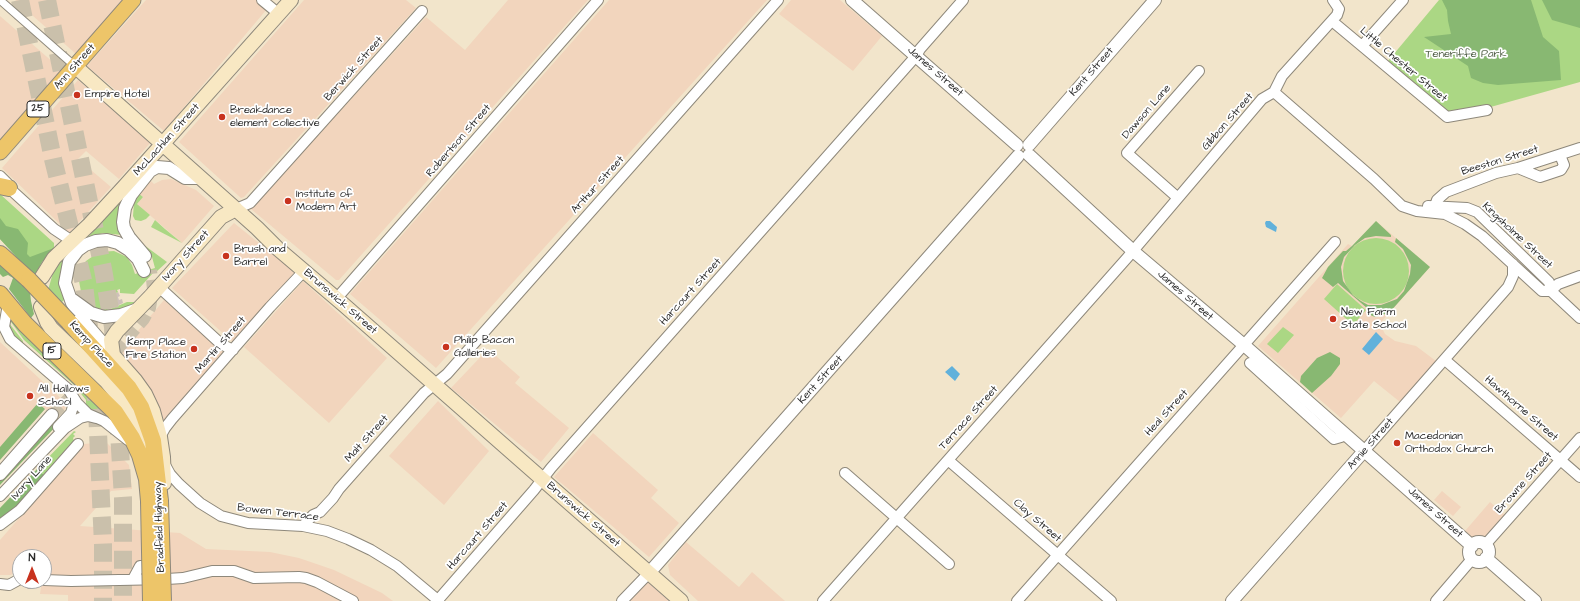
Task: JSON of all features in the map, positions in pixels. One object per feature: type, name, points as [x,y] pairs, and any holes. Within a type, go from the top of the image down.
[{"type":"highway","name":"Kemp Place","points":[[2,254],[35,279],[69,322],[129,388],[150,428],[160,458]]},
{"type":"highway","name":"15","points":[[4,299],[25,324],[108,404],[137,447],[144,466]]},
{"type":"highway","name":"Bradfield Highway","points":[[152,601],[160,458]]},
{"type":"highway","name":"Bradfield Highway","points":[[144,466],[147,479],[157,501],[163,601]]},
{"type":"main road","name":"Ann Street","points":[[0,152],[76,67],[133,0]]},
{"type":"main road","name":"McLachlan Street","points":[[35,279],[60,252],[90,224],[163,145],[291,0]]},
{"type":"main road","name":"Brunswick Street","points":[[76,67],[304,271],[337,298],[681,601]]},
{"type":"main road","name":"Ivory Street","points":[[114,355],[111,340],[113,335],[159,287],[221,217],[236,209]]},
{"type":"main road","points":[[41,307],[51,328],[107,382],[130,410],[142,436],[144,446],[144,466]]},
{"type":"main road","name":"Kemp Place","points":[[114,355],[145,394],[154,415],[160,437],[160,458]]},
{"type":"street","name":"Brunswick Street","points":[[0,0],[76,67]]},
{"type":"street","points":[[262,0],[279,14]]},
{"type":"street","name":"Robertson Street","points":[[337,298],[598,0]]},
{"type":"street","name":"Arthur Street","points":[[434,384],[447,374],[778,0]]},
{"type":"street","name":"James Street","points":[[852,0],[1023,150],[1133,251],[1244,345],[1472,546]]},
{"type":"street","name":"Harcourt Street","points":[[439,600],[550,468],[916,56],[921,47],[963,0]]},
{"type":"street","name":"Kent Street","points":[[622,601],[1155,0]]},
{"type":"street","name":"Gibbon Street","points":[[1133,251],[1262,99],[1274,92],[1282,76],[1337,15],[1339,9],[1332,0]]},
{"type":"street","points":[[1362,46],[1403,0]]},
{"type":"street","name":"Berwick Street","points":[[236,209],[250,203],[422,11]]},
{"type":"street","name":"Little Chester Street","points":[[1332,21],[1447,117],[1487,110]]},
{"type":"street","name":"Dawson Lane","points":[[1178,198],[1127,153],[1199,71]]},
{"type":"street","points":[[1274,92],[1394,197],[1434,209]]},
{"type":"street","name":"Beeston Street","points":[[1434,209],[1441,195],[1446,192],[1496,173],[1518,168],[1580,148]]},
{"type":"street","points":[[1518,168],[1540,177],[1561,170],[1564,165],[1560,154]]},
{"type":"street","name":"Ivory Street","points":[[140,307],[121,316],[104,318],[91,313],[69,297],[65,283],[69,262],[78,250],[90,243],[107,240],[124,246],[148,270],[145,255],[129,237],[124,228],[124,215],[127,201],[150,171],[157,167],[168,168],[185,178],[200,178]]},
{"type":"street","points":[[3,183],[54,229],[72,241]]},
{"type":"street","name":"Kingsholme Street","points":[[1434,209],[1467,208],[1477,212],[1549,282],[1551,291],[1580,318]]},
{"type":"street","name":"Kingsholme Street","points":[[1434,209],[1465,224],[1482,236],[1528,280],[1542,291],[1551,291]]},
{"type":"street","points":[[54,229],[59,241],[60,252]]},
{"type":"street","name":"Heal Street","points":[[1017,601],[1335,242]]},
{"type":"street","name":"Terrace Street","points":[[823,601],[1133,251]]},
{"type":"street","name":"Annie Street","points":[[1232,601],[1508,287],[1513,276],[1513,264]]},
{"type":"street","name":"Martin Street","points":[[160,437],[164,428],[304,271]]},
{"type":"street","points":[[1551,291],[1558,284],[1580,276]]},
{"type":"street","name":"Annie Street","points":[[1508,287],[1528,280]]},
{"type":"street","points":[[159,287],[221,344],[233,350]]},
{"type":"street","name":"Kemp Place","points":[[69,297],[81,318],[114,355]]},
{"type":"street","points":[[4,299],[4,327],[7,335],[68,389],[75,400],[88,414],[116,429],[137,447]]},
{"type":"street","name":"Hawthorne Street","points":[[1445,360],[1580,477]]},
{"type":"street","points":[[1250,363],[1334,438],[1341,437],[1344,434]]},
{"type":"street","name":"Malt Street","points":[[303,526],[313,514],[320,512],[424,393],[434,384]]},
{"type":"street","points":[[0,488],[70,414],[73,410],[75,400]]},
{"type":"street","points":[[0,464],[50,413],[0,474]]},
{"type":"street","points":[[0,496],[65,428],[80,418],[88,416],[98,418]]},
{"type":"street","name":"Browne Street","points":[[1485,545],[1580,438]]},
{"type":"street","name":"Ivory Lane","points":[[0,525],[20,510],[78,444]]},
{"type":"street","name":"Bowen Terrace","points":[[160,458],[170,474],[179,484],[200,502],[221,516],[248,523],[303,526],[348,539],[371,550],[398,566],[439,600]]},
{"type":"street","name":"Clay Street","points":[[948,460],[1111,601]]},
{"type":"street","points":[[845,473],[950,564]]},
{"type":"street","points":[[320,512],[320,530]]},
{"type":"street","points":[[1480,542],[1489,550],[1486,558],[1481,562],[1472,559],[1470,551],[1472,546],[1480,542]]},
{"type":"street","points":[[1486,558],[1535,601]]},
{"type":"street","points":[[1436,601],[1472,559]]},
{"type":"street","points":[[52,580],[133,579],[140,566],[167,566],[167,579],[183,578],[219,571],[234,571],[254,578],[299,577],[317,582],[353,601]]},
{"type":"street","points":[[0,584],[9,585],[12,583]]},
{"type":"shaded area","points":[[15,0],[123,0],[76,54]]},
{"type":"shaded area","points":[[146,0],[256,0],[267,9],[164,131],[87,66]]},
{"type":"shaded area","points":[[304,0],[406,0],[416,8],[244,197],[241,198],[179,142]]},
{"type":"shaded area","points":[[508,0],[588,0],[339,280],[336,280],[251,209],[426,17],[465,50]]},
{"type":"shaded area","points":[[609,0],[767,0],[436,368],[350,294]]},
{"type":"shaded area","points":[[791,0],[840,0],[882,36],[853,71],[779,14]]},
{"type":"shaded area","points":[[0,16],[62,70],[0,139]]},
{"type":"shaded area","points":[[78,80],[150,143],[119,179],[86,151],[78,159],[111,187],[69,233],[2,168]]},
{"type":"shaded area","points":[[171,179],[196,190],[214,206],[182,243],[137,204],[143,197],[138,193],[150,180],[154,184],[162,180]]},
{"type":"shaded area","name":"New Farm State School","points":[[1376,221],[1430,267],[1382,321],[1381,326],[1385,334],[1395,341],[1416,346],[1436,361],[1400,402],[1374,381],[1341,418],[1258,346],[1348,244],[1352,246]]},
{"type":"shaded area","points":[[234,223],[295,272],[233,342],[172,288]]},
{"type":"shaded area","points":[[303,281],[387,358],[329,423],[244,347]]},
{"type":"shaded area","points":[[118,292],[120,296],[118,297],[119,300],[122,299],[123,303],[108,310],[103,299]]},
{"type":"shaded area","name":"Kemp Place Fire Station","points":[[164,300],[223,352],[162,423],[152,392],[121,351]]},
{"type":"shaded area","name":"All Hallows School","points":[[0,342],[67,404],[57,419],[45,409],[0,460]]},
{"type":"shaded area","points":[[488,349],[520,377],[515,383],[569,428],[541,462],[451,388]]},
{"type":"shaded area","points":[[438,401],[489,451],[444,505],[389,456]]},
{"type":"shaded area","points":[[593,433],[658,490],[651,498],[679,523],[649,557],[554,477]]},
{"type":"shaded area","points":[[106,442],[129,465],[132,489],[111,491],[80,526],[180,533],[206,549],[270,552],[299,558],[334,570],[382,593],[393,601],[68,601],[68,595],[40,594],[41,589],[52,589],[52,549],[12,549],[12,574],[0,575],[0,540],[84,444]]},
{"type":"shaded area","points":[[1442,491],[1461,507],[1453,516],[1434,500]]},
{"type":"shaded area","points":[[1490,502],[1505,515],[1483,539],[1475,540],[1465,531]]},
{"type":"shaded area","points":[[686,542],[739,587],[752,572],[785,601],[698,601],[670,575],[668,565]]},
{"type":"shaded area","points":[[646,580],[669,601],[628,601]]},
{"type":"green space","name":"Teneriffe Park","points":[[1439,0],[1580,0],[1580,82],[1487,108],[1450,114],[1386,66],[1388,61]]},
{"type":"green space","points":[[1442,0],[1531,0],[1543,37],[1559,51],[1561,80],[1498,85],[1483,83],[1471,78],[1468,66],[1424,37],[1451,34],[1447,10]]},
{"type":"green space","points":[[1542,0],[1580,0],[1580,28],[1552,20]]},
{"type":"green space","points":[[138,193],[143,197],[137,204],[150,215],[141,221],[135,220],[133,216],[134,202]]},
{"type":"green space","points":[[0,194],[54,243],[54,248],[42,262],[34,276],[0,239]]},
{"type":"green space","points":[[123,199],[122,235],[103,233],[87,238]]},
{"type":"green space","points":[[0,218],[6,226],[18,229],[28,243],[27,254],[30,257],[54,248],[42,262],[34,276],[0,239]]},
{"type":"green space","points":[[155,220],[165,229],[182,243],[151,227]]},
{"type":"green space","points":[[1376,221],[1391,235],[1391,237],[1376,236],[1365,238],[1355,245],[1344,257],[1341,267],[1343,281],[1353,295],[1368,305],[1381,305],[1397,299],[1404,291],[1410,274],[1411,265],[1403,249],[1395,242],[1396,238],[1430,267],[1389,313],[1375,317],[1368,314],[1368,309],[1338,283],[1333,287],[1322,278],[1328,267],[1343,251],[1346,251],[1352,246]]},
{"type":"green space","points":[[1376,238],[1389,241],[1399,248],[1406,258],[1409,271],[1406,284],[1399,294],[1389,301],[1376,304],[1363,301],[1353,294],[1346,284],[1343,271],[1346,258],[1353,248],[1363,241]]},
{"type":"green space","points":[[144,245],[167,262],[153,273],[134,294],[120,293],[120,289],[117,290],[118,292],[103,299],[108,310],[127,302],[135,302],[117,312],[98,311],[88,305],[82,297],[79,281],[80,270],[86,261],[99,252],[114,251],[127,257],[135,274],[155,268],[152,257],[143,246]]},
{"type":"green space","points":[[65,255],[67,258],[65,299],[61,303],[48,290],[53,273]]},
{"type":"green space","points":[[0,263],[30,292],[34,314],[31,318],[9,289],[13,278],[8,275],[3,277],[0,274]]},
{"type":"green space","points":[[1337,284],[1366,310],[1353,325],[1324,299]]},
{"type":"green space","points":[[9,317],[28,339],[109,413],[105,418],[92,412],[86,406],[86,400],[74,385],[24,340]]},
{"type":"green space","points":[[9,323],[23,343],[17,342],[8,327]]},
{"type":"green space","points":[[1283,327],[1294,335],[1278,353],[1267,344]]},
{"type":"green space","points":[[1330,352],[1340,358],[1340,364],[1331,376],[1312,393],[1300,382],[1301,376],[1317,358]]},
{"type":"green space","points":[[38,403],[45,409],[0,460],[0,447]]},
{"type":"green space","points":[[55,418],[60,422],[0,485],[0,480]]},
{"type":"green space","points":[[74,431],[76,432],[73,434],[75,436],[73,438],[74,441],[44,475],[37,469]]},
{"type":"green space","points":[[37,469],[44,475],[19,506],[0,520],[0,508]]},
{"type":"water","points":[[1266,221],[1270,221],[1277,227],[1276,232],[1266,227]]},
{"type":"water","points":[[1376,332],[1383,339],[1369,355],[1362,349]]},
{"type":"water","points":[[952,366],[960,374],[955,381],[945,372]]},
{"type":"tunnel","points":[[20,0],[53,159],[84,284],[89,327]]},
{"type":"tunnel","points":[[47,0],[103,269],[113,327],[114,351]]},
{"type":"tunnel","points":[[52,415],[110,358],[144,319],[150,308],[153,289],[151,270]]},
{"type":"tunnel","points":[[94,382],[97,409],[103,545],[103,601]]},
{"type":"tunnel","points":[[118,416],[123,498],[123,601]]},
{"type":"place","name":"Empire Hotel","points":[[77,95]]},
{"type":"place","name":"Breakdance element collective","points":[[222,117]]},
{"type":"place","name":"Institute of Modern Art","points":[[288,201]]},
{"type":"place","name":"Brush and Barrel","points":[[226,256]]},
{"type":"place","name":"New Farm State School","points":[[1333,319]]},
{"type":"place","name":"Philip Bacon Galleries","points":[[446,347]]},
{"type":"place","name":"Kemp Place Fire Station","points":[[194,349]]},
{"type":"place","name":"All Hallows School","points":[[30,396]]},
{"type":"place","name":"Macedonian Orthodox Church","points":[[1397,443]]}]
